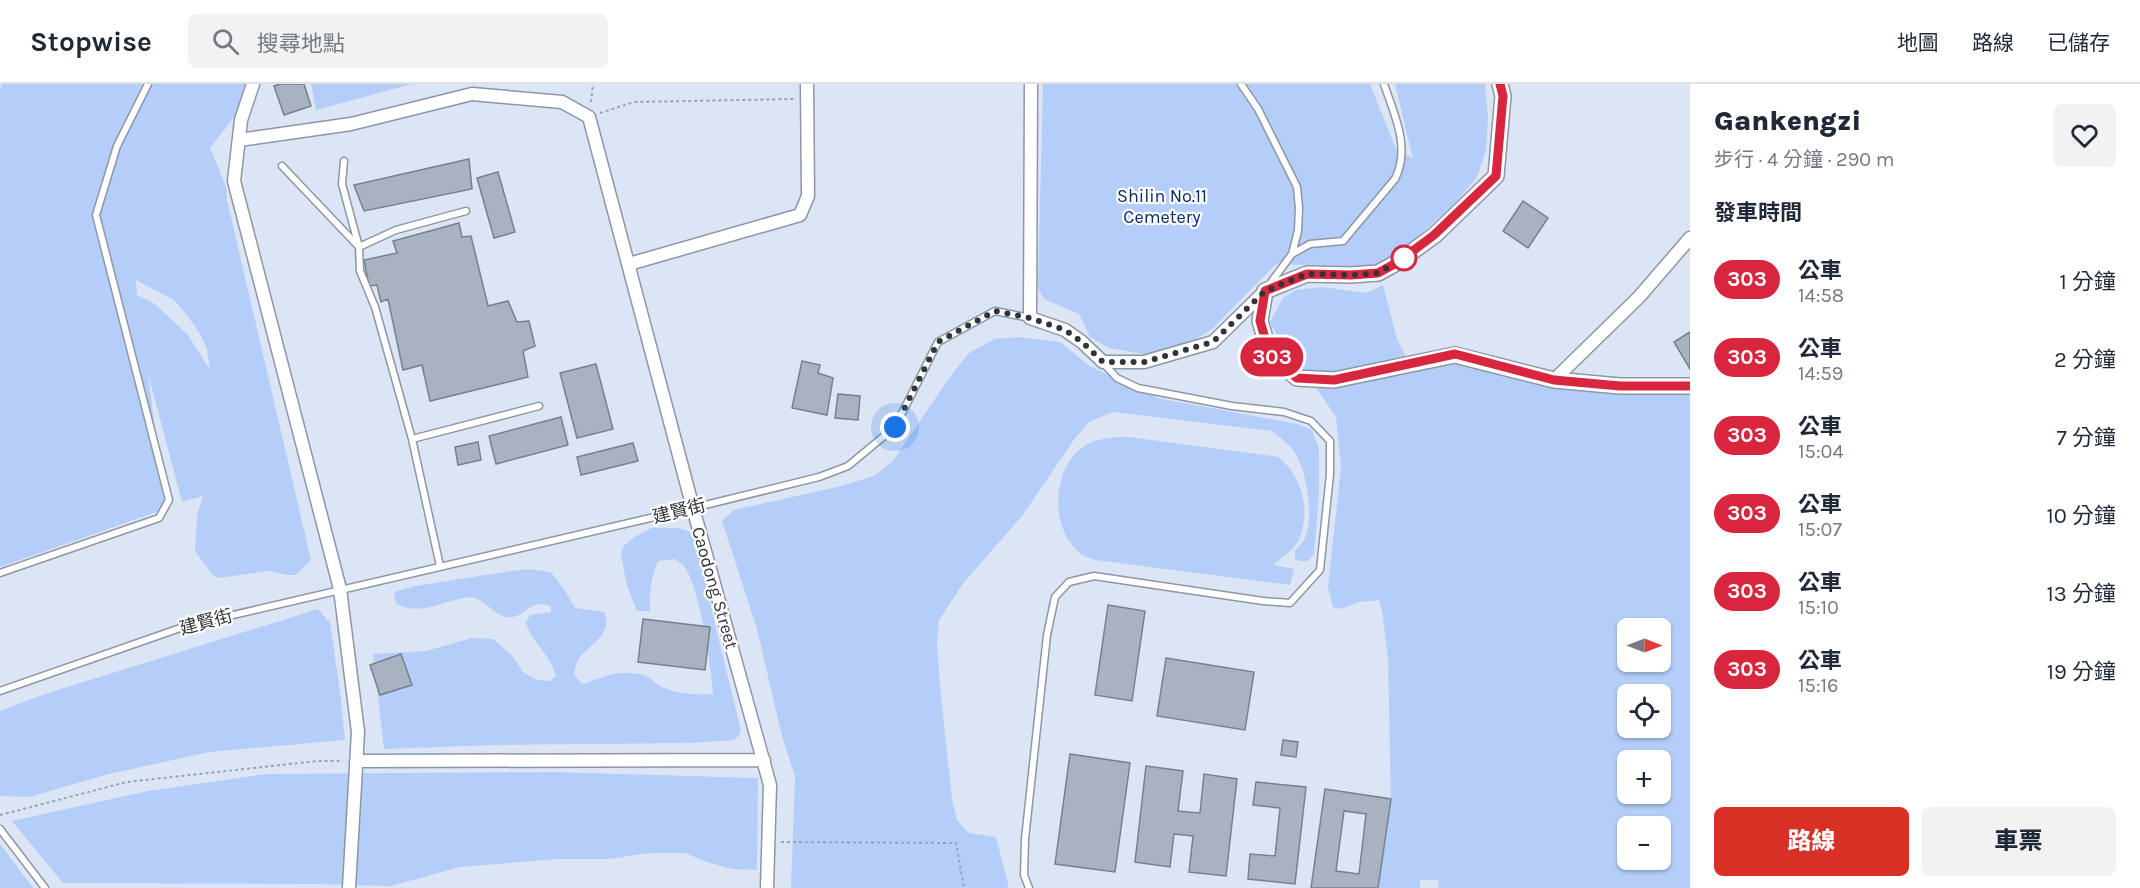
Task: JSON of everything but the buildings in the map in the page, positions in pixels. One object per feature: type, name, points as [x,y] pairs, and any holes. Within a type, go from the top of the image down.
[{"type":"street","points":[[253,84],[241,120],[234,181],[340,589],[358,732],[349,888]]},
{"type":"street","points":[[629,264],[800,215],[808,196],[807,84]]},
{"type":"street","points":[[1030,318],[1031,84]]},
{"type":"street","points":[[1103,362],[1144,362],[1213,342],[1265,291],[1307,274],[1378,273],[1398,262],[1434,235],[1496,176],[1503,96],[1500,84]]},
{"type":"street","points":[[239,140],[351,124],[473,89],[562,102],[589,117]]},
{"type":"street","name":"Caodong Street","points":[[589,117],[693,508],[770,785],[767,888]]},
{"type":"street","points":[[1554,380],[1639,297],[1690,238]]},
{"type":"street","points":[[1265,291],[1260,321],[1270,355],[1297,378],[1334,380],[1455,354],[1554,380],[1620,386],[1690,386]]},
{"type":"street","name":"建賢街","points":[[1030,318],[1065,330],[1103,362]]},
{"type":"street","points":[[356,761],[764,760]]},
{"type":"lane","points":[[0,573],[159,518],[169,500],[96,215],[117,147],[148,84]]},
{"type":"lane","points":[[1241,84],[1258,109],[1297,187],[1298,231],[1292,254],[1265,291]]},
{"type":"lane","points":[[1292,254],[1310,244],[1343,241],[1398,173],[1401,167],[1402,142],[1384,84]]},
{"type":"lane","points":[[344,161],[342,184],[360,248],[360,271],[375,307],[412,439],[440,566]]},
{"type":"lane","points":[[282,166],[360,248]]},
{"type":"lane","points":[[360,248],[396,230],[466,212]]},
{"type":"lane","name":"建賢街","points":[[0,691],[186,626],[819,477],[848,466],[895,427],[938,342],[995,311],[1030,318]]},
{"type":"lane","points":[[1029,888],[1024,875],[1025,839],[1047,635],[1055,597],[1069,582],[1094,576],[1290,603],[1320,570],[1330,474],[1330,441],[1311,421],[1284,412],[1232,406],[1138,388],[1118,378],[1103,362]]},
{"type":"lane","points":[[412,439],[539,406]]},
{"type":"lane","points":[[0,829],[45,888]]},
{"type":"path","points":[[593,84],[589,117],[634,102],[808,99]]},
{"type":"path","points":[[0,815],[127,783],[317,761],[356,761]]},
{"type":"path","points":[[769,842],[956,843],[964,888]]},
{"type":"green space","points":[[2,84],[250,84],[241,108],[210,148],[226,187],[227,200],[311,560],[296,575],[269,571],[219,578],[212,574],[195,551],[197,516],[203,496],[182,502],[148,373],[165,509],[0,567],[0,89]],"holes":[[[136,280],[174,300],[201,335],[207,349],[210,370],[188,335],[155,304],[137,295]]]},
{"type":"green space","points":[[311,84],[412,84],[316,110]]},
{"type":"green space","name":"Shilin No.11 Cemetery","points":[[1043,84],[1370,84],[1395,147],[1413,159],[1395,84],[1485,84],[1488,119],[1486,151],[1477,177],[1457,201],[1392,259],[1365,267],[1276,264],[1212,329],[1178,350],[1145,354],[1109,348],[1090,337],[1079,314],[1044,299],[1038,288]]},
{"type":"green space","points":[[1383,285],[1397,339],[1413,371],[1453,363],[1551,386],[1690,390],[1690,888],[1439,888],[1438,880],[1420,880],[1420,888],[1378,888],[1391,799],[1388,659],[1383,616],[1379,600],[1359,602],[1340,609],[1333,607],[1328,587],[1341,467],[1336,417],[1319,392],[1287,356],[1270,322],[1283,298],[1296,290],[1322,287],[1366,293]]},
{"type":"green space","points":[[1017,337],[1060,342],[1088,365],[1157,398],[1297,424],[1312,430],[1319,449],[1319,494],[1314,554],[1308,561],[1299,561],[1295,558],[1295,551],[1304,540],[1309,519],[1306,481],[1293,450],[1272,431],[1113,412],[1089,422],[1075,438],[1022,516],[964,582],[939,620],[937,644],[941,696],[952,799],[957,820],[969,833],[996,837],[1009,888],[791,888],[795,777],[781,732],[757,629],[722,521],[734,510],[841,486],[874,476],[893,461],[949,378],[969,353],[995,339]]},
{"type":"green space","points":[[1129,437],[1279,457],[1293,474],[1304,505],[1303,528],[1297,543],[1273,565],[1294,569],[1290,585],[1096,560],[1080,553],[1070,543],[1059,516],[1058,501],[1064,472],[1071,459],[1085,445],[1103,439]]},
{"type":"green space","points":[[651,528],[678,528],[693,533],[741,731],[739,736],[733,740],[691,743],[494,745],[384,749],[373,654],[426,651],[472,638],[493,639],[511,654],[523,672],[537,680],[550,681],[556,676],[550,661],[526,623],[530,615],[551,612],[551,606],[538,604],[518,616],[507,617],[472,597],[420,609],[396,604],[394,592],[416,586],[528,569],[551,572],[575,608],[604,612],[606,627],[603,634],[582,654],[577,663],[574,674],[582,684],[613,674],[634,673],[646,676],[662,687],[674,691],[713,694],[699,607],[689,574],[683,565],[675,559],[658,561],[651,586],[650,611],[637,611],[627,586],[622,549],[633,538]]},
{"type":"green space","points":[[318,609],[330,623],[345,740],[209,752],[109,774],[29,797],[0,796],[0,711],[45,694]]},
{"type":"green space","points":[[553,772],[758,778],[757,870],[732,869],[685,853],[649,853],[609,859],[558,859],[460,867],[391,886],[63,883],[12,821],[148,791],[267,774]]},
{"type":"green space","points":[[0,844],[33,888],[0,888]]},
{"type":"bus line","name":"303","points":[[1500,84],[1503,96],[1496,176],[1434,235],[1398,262],[1378,273],[1307,274],[1265,291],[1260,321],[1270,355],[1297,378],[1334,380],[1455,354],[1554,380],[1620,386],[1690,386]]},
{"type":"route","points":[[895,427],[912,389],[938,342],[995,311],[1030,318],[1065,330],[1103,362],[1144,362],[1213,342],[1265,291],[1307,274],[1378,273],[1404,258]]}]
